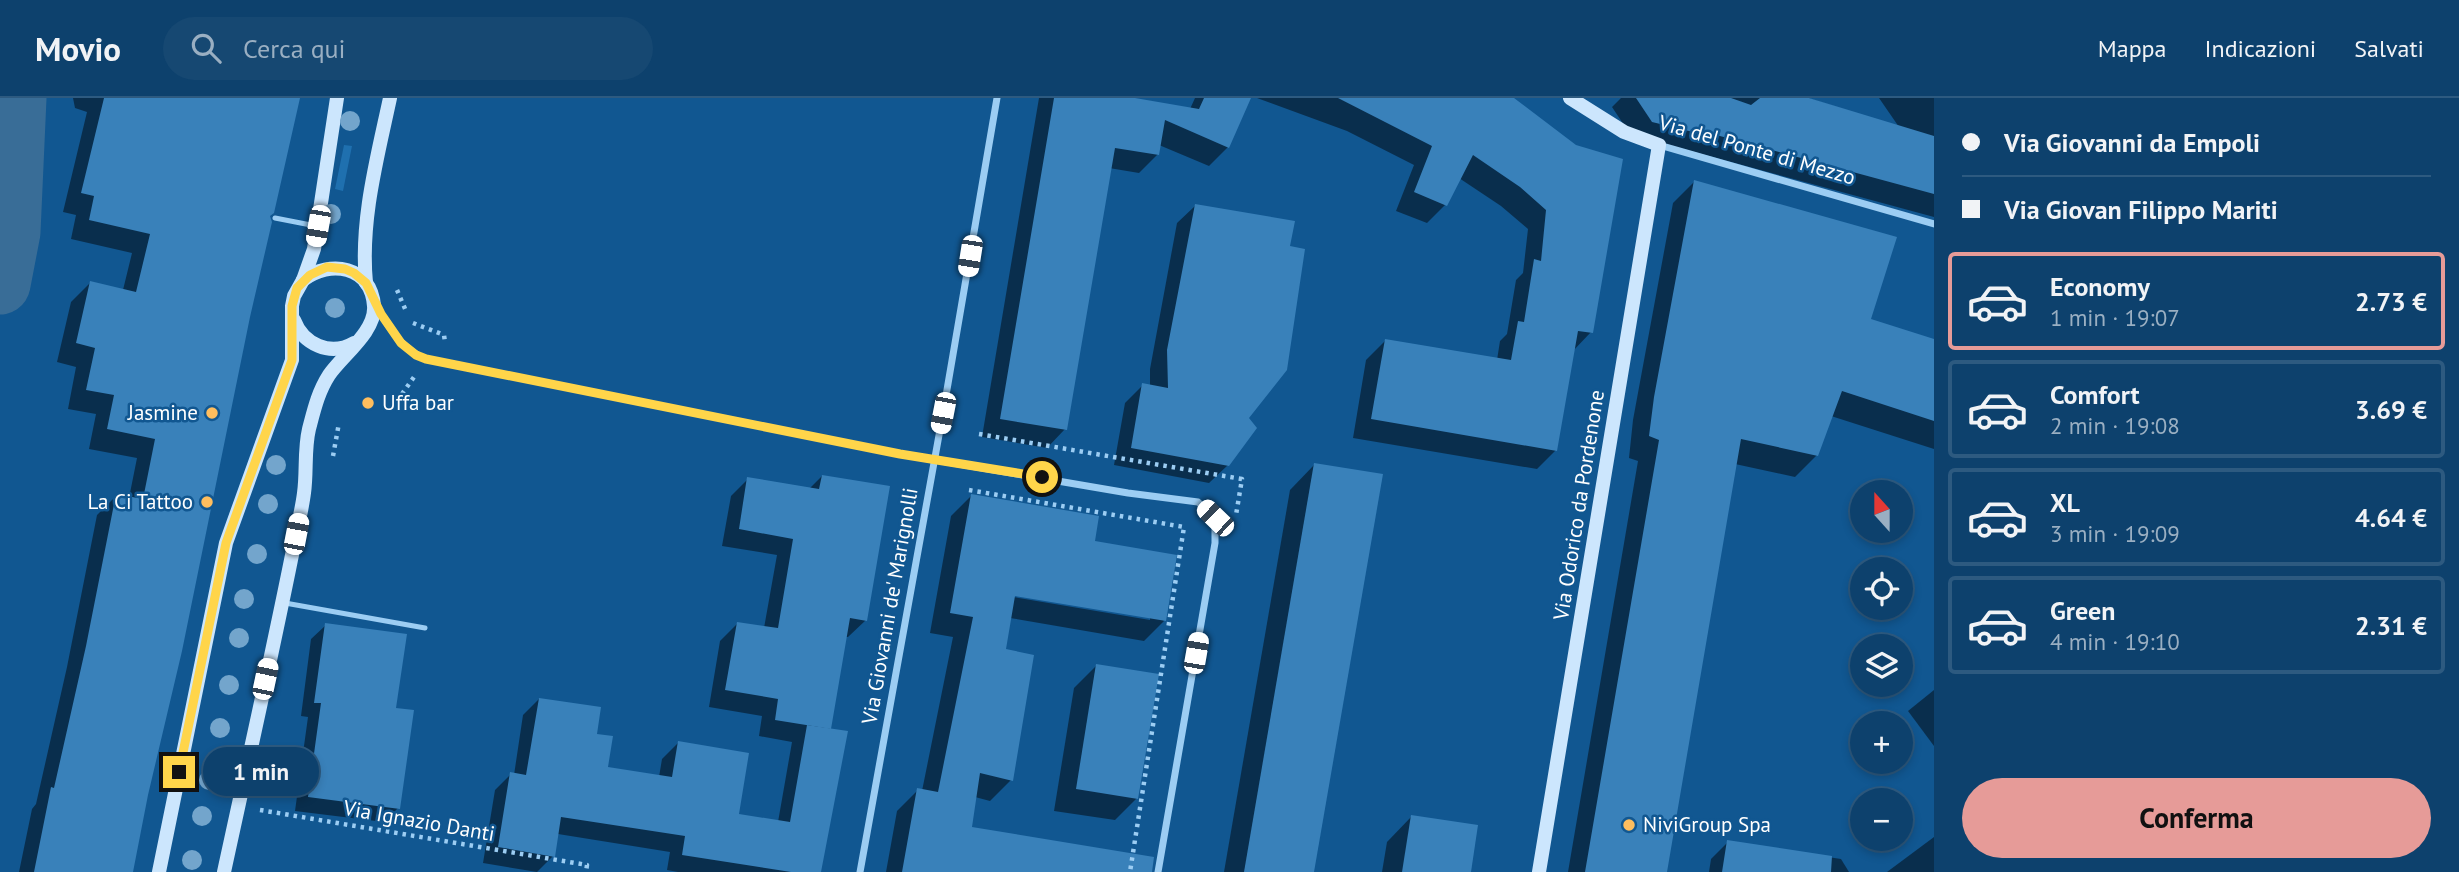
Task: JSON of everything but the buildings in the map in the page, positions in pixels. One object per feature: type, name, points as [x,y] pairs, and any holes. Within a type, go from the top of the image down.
[{"type":"street","points":[[159,872],[226,543],[292,360],[294,296],[314,249],[337,98]]},
{"type":"street","points":[[225,872],[304,492],[308,434],[318,396],[330,375],[371,324],[374,310],[363,259],[369,196],[390,98]]},
{"type":"street","name":"Via Giovanni de' Marignolli","points":[[860,872],[997,98]]},
{"type":"street","name":"Via del Ponte di Mezzo","points":[[1576,99],[1624,132],[1659,145],[1934,223]]},
{"type":"street","name":"Via Odorico da Pordenone","points":[[1539,872],[1659,145]]},
{"type":"street","points":[[303,280],[318,270],[336,268],[354,273],[369,290],[401,343],[426,359],[933,460],[1198,502],[1215,518],[1215,543],[1158,872]]},
{"type":"street","points":[[292,315],[301,333],[313,344],[330,349],[347,347],[354,343]]},
{"type":"lane","points":[[275,218],[318,226]]},
{"type":"lane","points":[[282,602],[425,628]]},
{"type":"path","points":[[394,282],[408,321],[444,335]]},
{"type":"path","points":[[979,434],[1242,479],[1236,520]]},
{"type":"path","points":[[969,491],[1184,527],[1130,872]]},
{"type":"path","name":"Via Ignazio Danti","points":[[238,806],[587,865],[586,872]]},
{"type":"shaded area","points":[[344,145],[352,146],[343,191],[335,189]]},
{"type":"waterway","points":[[0,284],[10,232],[16,98]]},
{"type":"place","name":"Uffa bar","points":[[368,403]]},
{"type":"place","name":"Jasmine","points":[[212,413]]},
{"type":"place","name":"La Ci Tattoo","points":[[207,502]]},
{"type":"place","name":"NiviGroup Spa","points":[[1629,825]]},
{"type":"route","points":[[179,772],[226,543],[292,360],[294,296],[303,280],[318,270],[327,267],[345,269],[361,278],[401,343],[426,359],[900,454],[1042,477]]}]
